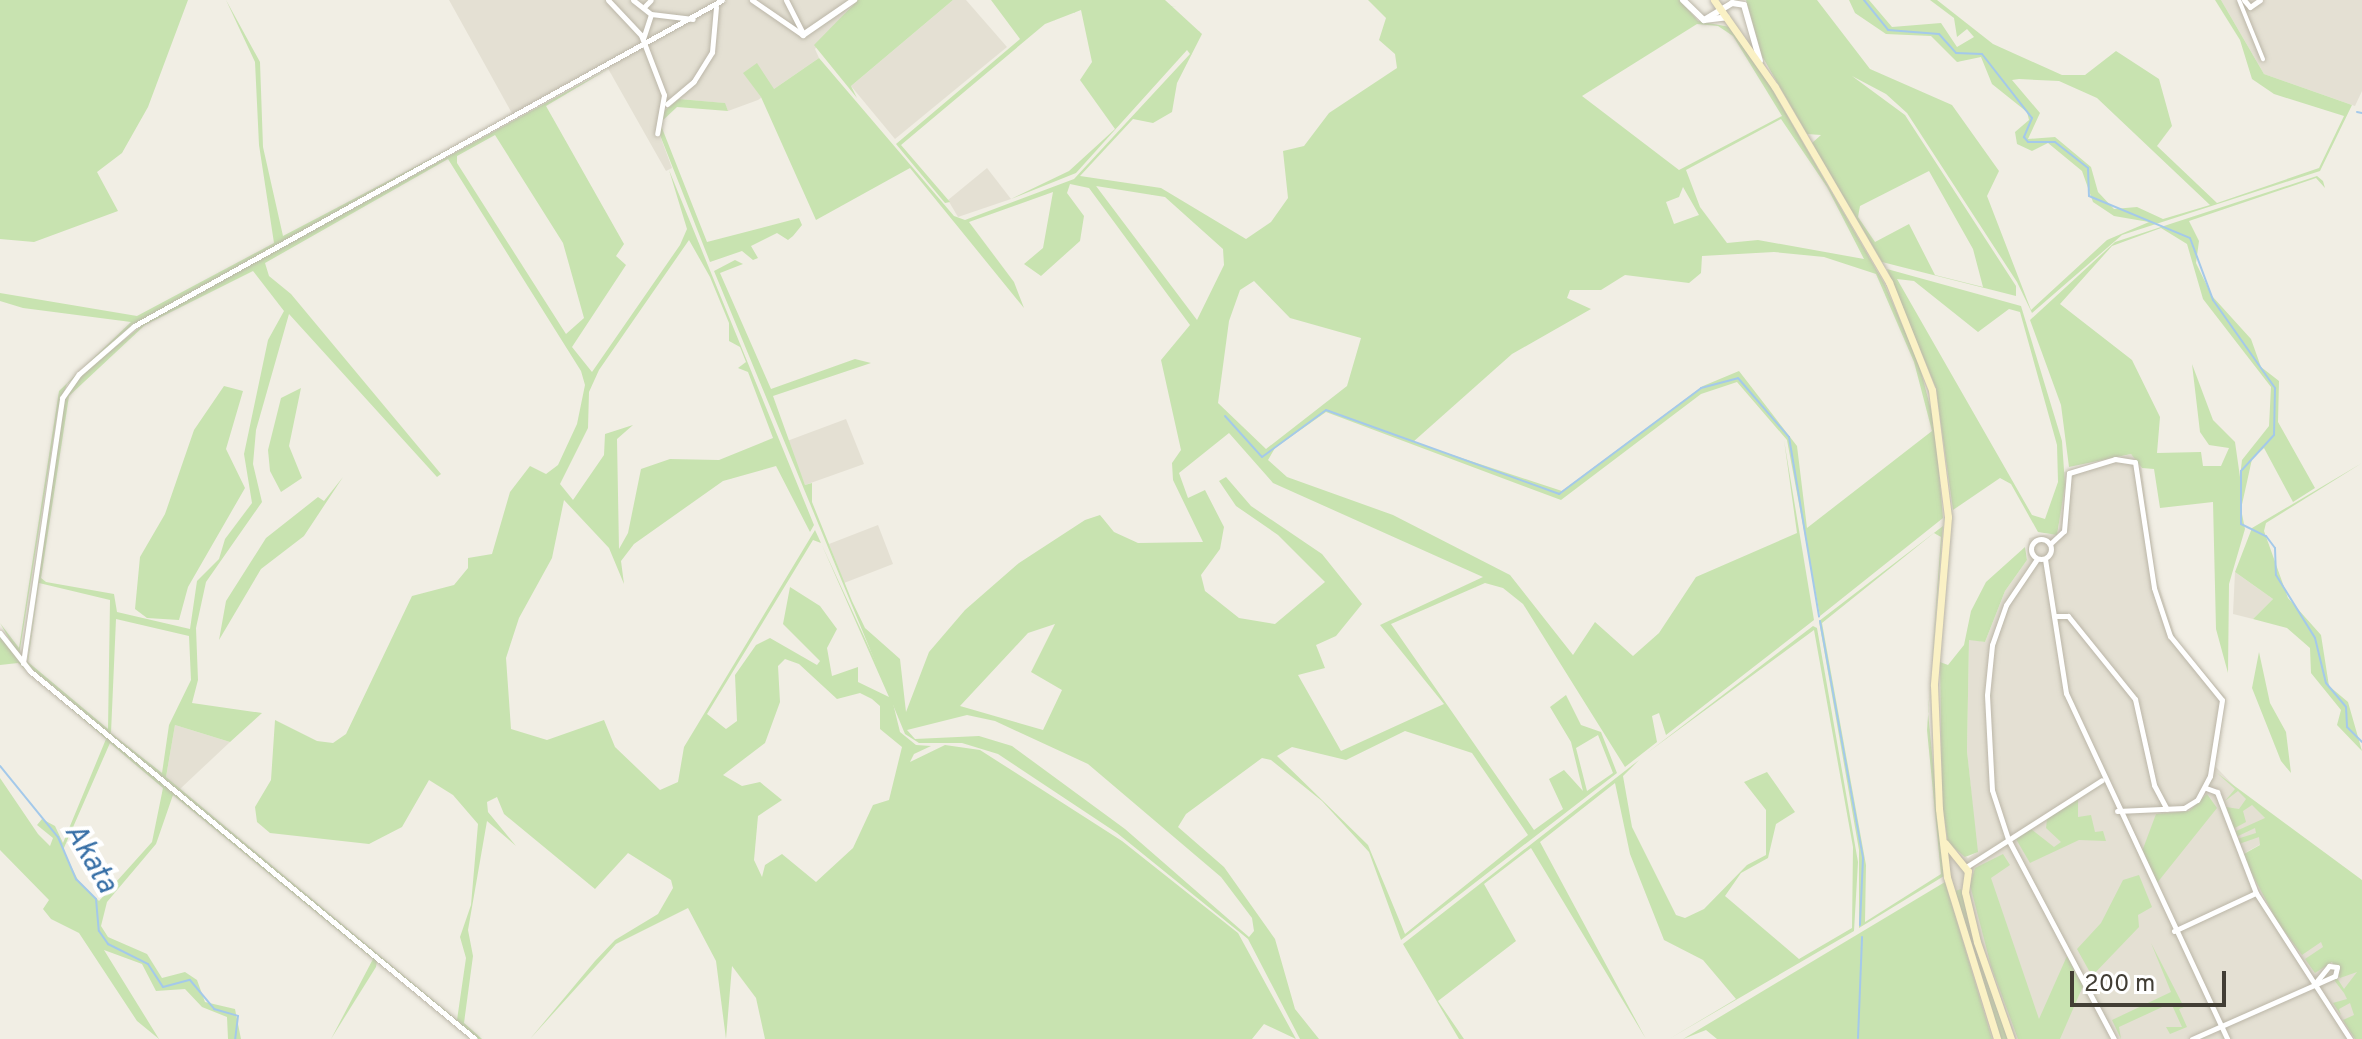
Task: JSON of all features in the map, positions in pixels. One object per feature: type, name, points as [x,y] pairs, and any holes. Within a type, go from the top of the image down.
[{"type":"main road","points":[[1713,0],[1761,65],[1895,293],[1936,409],[1948,517],[1934,696],[1945,866],[1997,1039]]},
{"type":"main road","points":[[1943,839],[1957,861],[1966,867],[1964,882],[2011,1039]]},
{"type":"main road","points":[[1945,866],[1957,861]]},
{"type":"main road","points":[[1950,885],[1964,882]]},
{"type":"street","points":[[608,0],[644,44],[667,104]]},
{"type":"street","points":[[633,0],[645,6],[651,14],[693,19]]},
{"type":"street","points":[[645,6],[651,0]]},
{"type":"street","points":[[23,663],[62,398],[79,374],[134,326],[716,7],[722,0]]},
{"type":"street","points":[[752,0],[803,35]]},
{"type":"street","points":[[786,0],[803,35]]},
{"type":"street","points":[[803,35],[854,0]]},
{"type":"street","points":[[1683,0],[1704,20]]},
{"type":"street","points":[[1713,0],[1713,16]]},
{"type":"street","points":[[2242,0],[2250,7],[2260,0]]},
{"type":"street","points":[[2242,0],[2263,59]]},
{"type":"street","points":[[1704,20],[1725,14],[1732,3],[1744,5],[1761,65]]},
{"type":"street","points":[[657,133],[656,117],[694,81],[712,52],[716,7]]},
{"type":"street","points":[[644,44],[651,14]]},
{"type":"street","points":[[1704,20],[1725,14]]},
{"type":"street","points":[[2117,811],[2189,807],[2206,788],[2222,700],[2170,636],[2154,588],[2138,465],[2123,457],[2069,473],[2064,531],[2050,544],[2045,559],[2062,678],[2102,780],[2227,1039]]},
{"type":"street","points":[[2045,559],[2037,559],[2031,552],[2035,541],[2050,544]]},
{"type":"street","points":[[2037,559],[1998,622],[1989,664],[1990,776],[2008,839],[2114,1039]]},
{"type":"street","points":[[2055,616],[2068,616],[2128,687],[2148,742],[2154,785],[2167,809]]},
{"type":"street","points":[[0,633],[23,663],[475,1039]]},
{"type":"street","points":[[1966,867],[2102,780]]},
{"type":"street","points":[[2206,788],[2217,792],[2256,893],[2350,1039]]},
{"type":"street","points":[[2174,931],[2256,893]]},
{"type":"street","points":[[2192,1039],[2336,975],[2337,967],[2329,966],[2316,982]]},
{"type":"shaded area","points":[[449,0],[850,0],[853,4],[815,49],[819,58],[758,100],[728,111],[724,103],[679,99],[666,108],[658,130],[672,168],[666,171],[606,65],[514,117]]},
{"type":"shaded area","points":[[953,0],[966,0],[1007,47],[895,139],[851,86]]},
{"type":"shaded area","points":[[2221,0],[2362,0],[2362,91],[2355,106],[2264,74]]},
{"type":"shaded area","points":[[987,168],[1011,199],[958,217],[948,200]]},
{"type":"shaded area","points":[[846,419],[864,464],[805,485],[787,441]]},
{"type":"shaded area","points":[[2131,454],[2141,464],[2156,577],[2177,642],[2226,698],[2215,766],[2266,819],[2261,844],[2243,854],[2332,944],[2326,966],[2357,970],[2354,1016],[2345,1022],[2355,1039],[1992,1039],[1962,952],[1940,854],[1952,848],[1968,858],[1977,852],[1967,751],[1969,639],[1985,642],[2005,591],[2027,560],[2029,538],[2058,532],[2064,472]]},
{"type":"shaded area","points":[[878,525],[893,564],[844,583],[829,544]]},
{"type":"shaded area","points":[[2235,572],[2273,599],[2253,619],[2233,614]]},
{"type":"shaded area","points":[[175,725],[230,742],[180,789],[166,777]]},
{"type":"green space","points":[[0,0],[188,0],[148,107],[122,153],[97,172],[118,211],[34,242],[0,239]]},
{"type":"green space","points":[[226,0],[260,62],[263,147],[283,236],[491,127],[143,319],[67,384],[58,409],[19,656],[0,623],[19,648],[59,391],[131,322],[23,308],[0,301],[0,293],[137,316],[274,243],[259,145],[255,62]]},
{"type":"green space","points":[[858,0],[953,0],[851,86],[857,98],[814,45]]},
{"type":"green space","points":[[991,0],[1165,0],[1202,34],[1177,83],[1172,112],[1153,123],[1133,119],[1080,176],[1161,188],[1246,239],[1271,222],[1288,198],[1283,151],[1304,146],[1329,113],[1397,68],[1395,54],[1379,40],[1386,18],[1368,0],[1680,0],[1698,21],[1730,27],[1765,77],[1884,283],[1919,364],[1935,425],[1943,518],[1820,616],[1787,440],[1737,382],[1701,394],[1561,500],[1326,412],[1275,448],[1268,460],[1287,477],[1393,515],[1510,575],[1573,655],[1595,622],[1633,656],[1659,633],[1696,577],[1797,533],[1784,440],[1814,620],[1666,735],[1659,713],[1652,716],[1657,742],[1625,767],[1523,604],[1503,588],[1485,583],[1391,624],[1534,830],[1563,809],[1549,779],[1564,770],[1583,791],[1571,742],[1550,707],[1566,695],[1581,725],[1601,732],[1617,773],[1401,940],[1369,852],[1322,801],[1271,760],[1262,758],[1186,814],[1178,827],[1224,867],[1275,939],[1295,1009],[1319,1039],[1300,1039],[1248,939],[1117,833],[998,754],[962,743],[919,743],[905,734],[714,271],[735,260],[743,264],[720,273],[771,389],[855,359],[871,363],[773,396],[805,485],[812,483],[812,502],[865,628],[900,659],[906,712],[929,652],[965,610],[1019,563],[1085,520],[1100,515],[1114,532],[1138,543],[1203,542],[1173,480],[1172,463],[1181,450],[1161,360],[1190,325],[1089,188],[1070,184],[1067,193],[1084,216],[1080,241],[1041,276],[1024,264],[1043,248],[1053,192],[969,222],[1014,282],[1024,308],[910,168],[816,220],[761,97],[743,73],[757,63],[774,89],[819,58],[954,216],[965,220],[1074,179],[1190,54],[1187,50],[1076,173],[1011,199],[1069,171],[1115,129],[1080,80],[1092,62],[1081,10],[1045,24],[901,145],[950,202],[945,203],[896,144],[1020,39]],"holes":[[[1697,24],[1718,26],[1733,36],[1782,116],[1679,170],[1582,96]],[[1781,119],[1827,187],[1864,259],[1758,240],[1727,243],[1700,207],[1686,170]],[[1096,186],[1165,197],[1223,249],[1224,265],[1197,320]],[[1683,187],[1699,215],[1674,224],[1666,202],[1679,197]],[[1774,252],[1824,257],[1876,274],[1914,362],[1932,431],[1807,528],[1797,446],[1739,371],[1703,386],[1562,491],[1413,442],[1512,354],[1591,309],[1567,298],[1570,290],[1601,290],[1625,275],[1689,283],[1701,273],[1702,256]],[[1254,281],[1290,318],[1361,338],[1347,386],[1266,449],[1218,403],[1229,321],[1240,290]],[[1229,433],[1273,483],[1483,577],[1380,625],[1444,704],[1341,751],[1298,675],[1325,668],[1316,645],[1336,636],[1362,604],[1322,554],[1251,506],[1226,477],[1219,481],[1236,506],[1278,535],[1325,582],[1275,624],[1239,618],[1205,591],[1201,575],[1220,549],[1224,527],[1205,490],[1188,498],[1179,473]],[[1055,624],[1031,672],[1062,690],[1043,730],[960,706],[1028,633]],[[967,715],[995,721],[1088,764],[1221,877],[1252,918],[1254,931],[1249,937],[1125,829],[1012,746],[979,736],[915,739],[907,730]],[[1405,731],[1472,753],[1528,835],[1405,934],[1368,845],[1277,756],[1292,747],[1346,760]],[[1598,735],[1613,773],[1587,791],[1576,748]]]},
{"type":"green space","points":[[1746,0],[1817,0],[1870,69],[1952,105],[1999,171],[1987,196],[2031,310],[2107,240],[2149,222],[2114,216],[2093,202],[2082,171],[2048,143],[2032,151],[2017,144],[2015,132],[2029,120],[2027,112],[1992,84],[1981,57],[1957,62],[1931,36],[1886,34],[1855,13],[1849,0],[1869,0],[1892,27],[1941,23],[1957,47],[1974,37],[1967,29],[1957,37],[1954,18],[1930,0],[1937,0],[1993,44],[2062,75],[2085,75],[2116,51],[2159,79],[2172,126],[2157,146],[2217,203],[2319,168],[2344,116],[2274,94],[2252,79],[2240,40],[2215,0],[2221,0],[2264,74],[2352,105],[2320,171],[2122,235],[2032,313],[2017,282],[1907,113],[1886,94],[1852,76],[1905,115],[2016,286],[2016,296],[1882,262],[1812,143],[1821,135],[1807,134],[1762,56]],"holes":[[[2012,80],[2059,81],[2097,98],[2210,205],[2163,219],[2137,207],[2114,209],[2098,192],[2091,167],[2055,137],[2028,139],[2040,113]],[[1929,171],[1973,249],[1983,287],[1935,275],[1909,224],[1875,242],[1858,217],[1860,206]]]},
{"type":"green space","points":[[610,68],[546,106],[624,244],[616,256],[626,265],[572,347],[592,372],[680,245],[687,229],[669,170],[814,525],[810,532],[776,466],[723,481],[634,544],[621,561],[624,584],[609,548],[564,500],[552,558],[519,618],[506,658],[511,729],[547,740],[604,720],[615,747],[660,790],[678,782],[684,747],[815,530],[821,543],[813,540],[707,714],[726,729],[737,721],[735,675],[756,645],[770,638],[817,665],[820,661],[783,624],[790,587],[820,606],[837,629],[827,648],[832,676],[858,667],[858,682],[889,697],[821,544],[891,695],[900,732],[916,745],[931,746],[914,754],[910,762],[945,745],[980,750],[1122,841],[1238,933],[1296,1039],[1264,1024],[1252,1039],[765,1039],[756,998],[732,966],[726,1039],[716,961],[688,908],[616,944],[530,1039],[615,940],[658,914],[673,888],[671,880],[628,853],[595,889],[504,814],[497,797],[487,802],[488,812],[516,846],[487,821],[468,930],[473,956],[464,1023],[482,1039],[477,1039],[27,665],[64,399],[79,376],[149,320]],"holes":[[[495,135],[563,243],[584,318],[566,334],[457,163],[457,156]],[[448,159],[581,371],[585,385],[577,424],[558,465],[546,474],[530,466],[510,492],[492,554],[468,558],[468,568],[454,585],[412,596],[346,734],[333,743],[317,741],[275,720],[271,780],[255,807],[257,822],[270,833],[369,844],[402,827],[429,780],[453,795],[478,824],[471,905],[460,937],[466,958],[457,1020],[166,777],[175,725],[230,742],[262,713],[192,703],[198,680],[196,628],[206,582],[262,502],[253,464],[256,430],[289,314],[437,477],[441,474],[291,294],[269,276],[265,263]],[[689,240],[710,277],[729,323],[729,341],[740,347],[746,362],[738,368],[748,372],[773,438],[719,460],[670,459],[641,469],[628,533],[619,549],[617,439],[633,425],[605,434],[604,455],[573,500],[560,484],[588,428],[589,392],[599,370]],[[253,271],[284,311],[268,340],[244,454],[252,503],[225,539],[219,559],[197,581],[190,629],[117,612],[114,594],[46,582],[41,578],[69,396],[145,325]],[[39,583],[110,600],[108,729],[28,662]],[[116,619],[189,636],[191,680],[169,725],[162,773],[111,733]],[[785,659],[799,664],[837,699],[860,693],[872,699],[880,706],[880,729],[902,747],[889,800],[873,805],[853,848],[816,882],[782,854],[765,865],[762,877],[754,860],[758,816],[782,800],[760,782],[742,786],[723,775],[765,743],[780,702],[778,666]]]},
{"type":"green space","points":[[679,99],[725,103],[728,111],[677,107],[660,123],[707,242],[799,218],[802,225],[793,236],[788,240],[777,233],[751,246],[758,258],[753,260],[742,251],[710,262],[658,130],[660,114]]},
{"type":"green space","points":[[2317,176],[2325,188],[2316,178],[2189,221],[2199,241],[2196,263],[2212,296],[2251,339],[2261,367],[2279,381],[2278,422],[2315,488],[2293,502],[2264,448],[2252,459],[2241,509],[2245,529],[2229,584],[2228,673],[2216,629],[2213,502],[2160,508],[2154,469],[2142,468],[2131,454],[2069,467],[2061,405],[2030,320],[2115,242]],"holes":[[[2161,228],[2187,244],[2203,299],[2271,387],[2269,426],[2242,460],[2240,477],[2235,442],[2213,420],[2192,364],[2200,432],[2209,445],[2229,448],[2221,466],[2203,466],[2201,452],[2157,453],[2160,417],[2132,360],[2060,304],[2112,246]]]},
{"type":"green space","points":[[1887,269],[2021,306],[2062,441],[2065,485],[2057,535],[2038,532],[2011,484],[2000,478],[1953,510],[1936,388]],"holes":[[[1897,279],[1914,281],[1978,332],[2009,309],[2020,312],[2057,445],[2058,482],[2045,519],[2032,515]]]},
{"type":"green space","points":[[224,386],[243,391],[226,449],[245,488],[188,587],[179,620],[147,618],[135,609],[140,557],[165,514],[194,430]]},
{"type":"green space","points":[[301,388],[289,446],[302,478],[281,492],[270,471],[268,450],[281,398]]},
{"type":"green space","points":[[2362,463],[2266,523],[2264,531],[2288,598],[2321,635],[2329,686],[2348,702],[2362,751],[2337,725],[2341,710],[2311,673],[2310,648],[2287,628],[2253,619],[2273,599],[2235,572],[2252,528]]},
{"type":"green space","points":[[343,477],[304,536],[261,569],[219,640],[226,601],[266,538],[318,497],[324,501]]},
{"type":"green space","points":[[1943,526],[1931,674],[1941,537],[1934,533],[1822,623],[1866,865],[1865,922],[1941,874],[1928,714],[1944,876],[1859,928],[1859,850],[1819,621]]},
{"type":"green space","points":[[2025,547],[2027,560],[2005,591],[1985,642],[1969,640],[1967,751],[1978,852],[1965,857],[1948,843],[1942,802],[1940,662],[1948,665],[1964,645],[1971,611],[1986,582]]},
{"type":"green space","points":[[1813,626],[1817,628],[1858,862],[1854,931],[1669,1039],[1736,999],[1703,960],[1664,940],[1630,854],[1615,783],[1540,842],[1646,1039],[1531,848],[1484,884],[1516,941],[1438,1001],[1464,1039],[1459,1039],[1403,944],[1639,760],[1623,776],[1632,827],[1676,915],[1685,918],[1704,909],[1747,865],[1766,855],[1766,810],[1744,782],[1767,772],[1795,812],[1776,824],[1768,858],[1741,873],[1725,896],[1799,959],[1852,928],[1853,847],[1814,630],[1647,753]]},
{"type":"green space","points":[[0,635],[22,665],[377,961],[331,1039],[373,959],[173,795],[156,844],[107,902],[101,926],[108,937],[147,954],[162,978],[185,972],[197,980],[205,1002],[235,1009],[241,1039],[228,1039],[227,1017],[202,1007],[185,989],[156,991],[142,964],[104,950],[159,1039],[137,1021],[79,933],[51,919],[43,909],[49,900],[0,850],[0,778],[38,834],[50,846],[53,838],[37,825],[42,819],[55,826],[63,843],[106,739],[18,663],[0,665]],"holes":[[[110,743],[163,788],[152,842],[99,901],[78,880],[63,850]]]},
{"type":"green space","points":[[2259,652],[2270,703],[2286,732],[2291,773],[2281,761],[2252,688]]},
{"type":"green space","points":[[2217,773],[2362,880],[2362,1039],[2355,1039],[2343,1020],[2354,1015],[2350,1003],[2339,1009],[2341,1015],[2333,1003],[2347,999],[2344,993],[2334,980],[2323,984],[2337,978],[2344,989],[2357,972],[2340,978],[2332,962],[2315,973],[2305,959],[2323,947],[2321,942],[2302,955],[2277,921],[2242,855],[2260,845],[2259,837],[2239,844],[2237,839],[2256,833],[2255,828],[2236,837],[2234,832],[2265,818],[2252,805],[2243,811],[2246,822],[2233,829],[2226,807],[2239,809],[2246,799],[2238,791],[2225,801],[2235,789]]},
{"type":"green space","points":[[2207,794],[2217,808],[2157,883],[2141,854],[2156,814],[2189,811]]},
{"type":"green space","points":[[2078,798],[2078,817],[2091,815],[2095,832],[2103,831],[2106,841],[2079,840],[2030,863],[2016,839],[2031,829],[2054,847],[2061,842],[2046,828],[2047,819]]},
{"type":"green space","points":[[2003,854],[2010,865],[1991,878],[2039,1019],[2067,956],[2083,986],[2060,1039],[2018,1039],[1991,966],[1970,885],[1975,868]]},
{"type":"green space","points":[[2139,875],[2152,907],[2138,915],[2139,927],[2092,976],[2077,949],[2101,923],[2123,880]]},
{"type":"green space","points":[[1945,882],[1992,1039],[1717,1039],[1706,1030],[1683,1039]]},
{"type":"green space","points":[[1961,889],[1978,955],[2008,1039],[2000,1039],[1989,1010],[1955,891]]},
{"type":"green space","points":[[2151,943],[2184,1007],[2179,1009],[2187,1027],[2170,1034],[2166,1027],[2182,1027],[2171,1003],[2119,1027],[2121,1039],[2112,1020],[2171,992]]},
{"type":"waterway","points":[[1864,0],[1888,30],[1939,34],[1956,53],[1982,54],[2032,118],[2024,137],[2028,142],[2055,142],[2088,168],[2089,196],[2190,238],[2213,300],[2275,388],[2274,435],[2241,471],[2241,524],[2266,536],[2275,548],[2276,575],[2315,638],[2326,683],[2346,707],[2347,727],[2362,742]]},
{"type":"waterway","points":[[2357,112],[2362,113]]},
{"type":"waterway","points":[[1225,416],[1262,457],[1326,410],[1559,494],[1701,388],[1738,378],[1789,437],[1819,617]]},
{"type":"waterway","points":[[1820,621],[1863,858],[1860,925]]},
{"type":"waterway","name":"Akata","points":[[0,766],[58,837],[76,879],[96,899],[99,931],[108,944],[148,964],[163,987],[190,980],[214,1009],[238,1016],[235,1039]]},
{"type":"waterway","points":[[1858,1038],[1862,937]]}]
